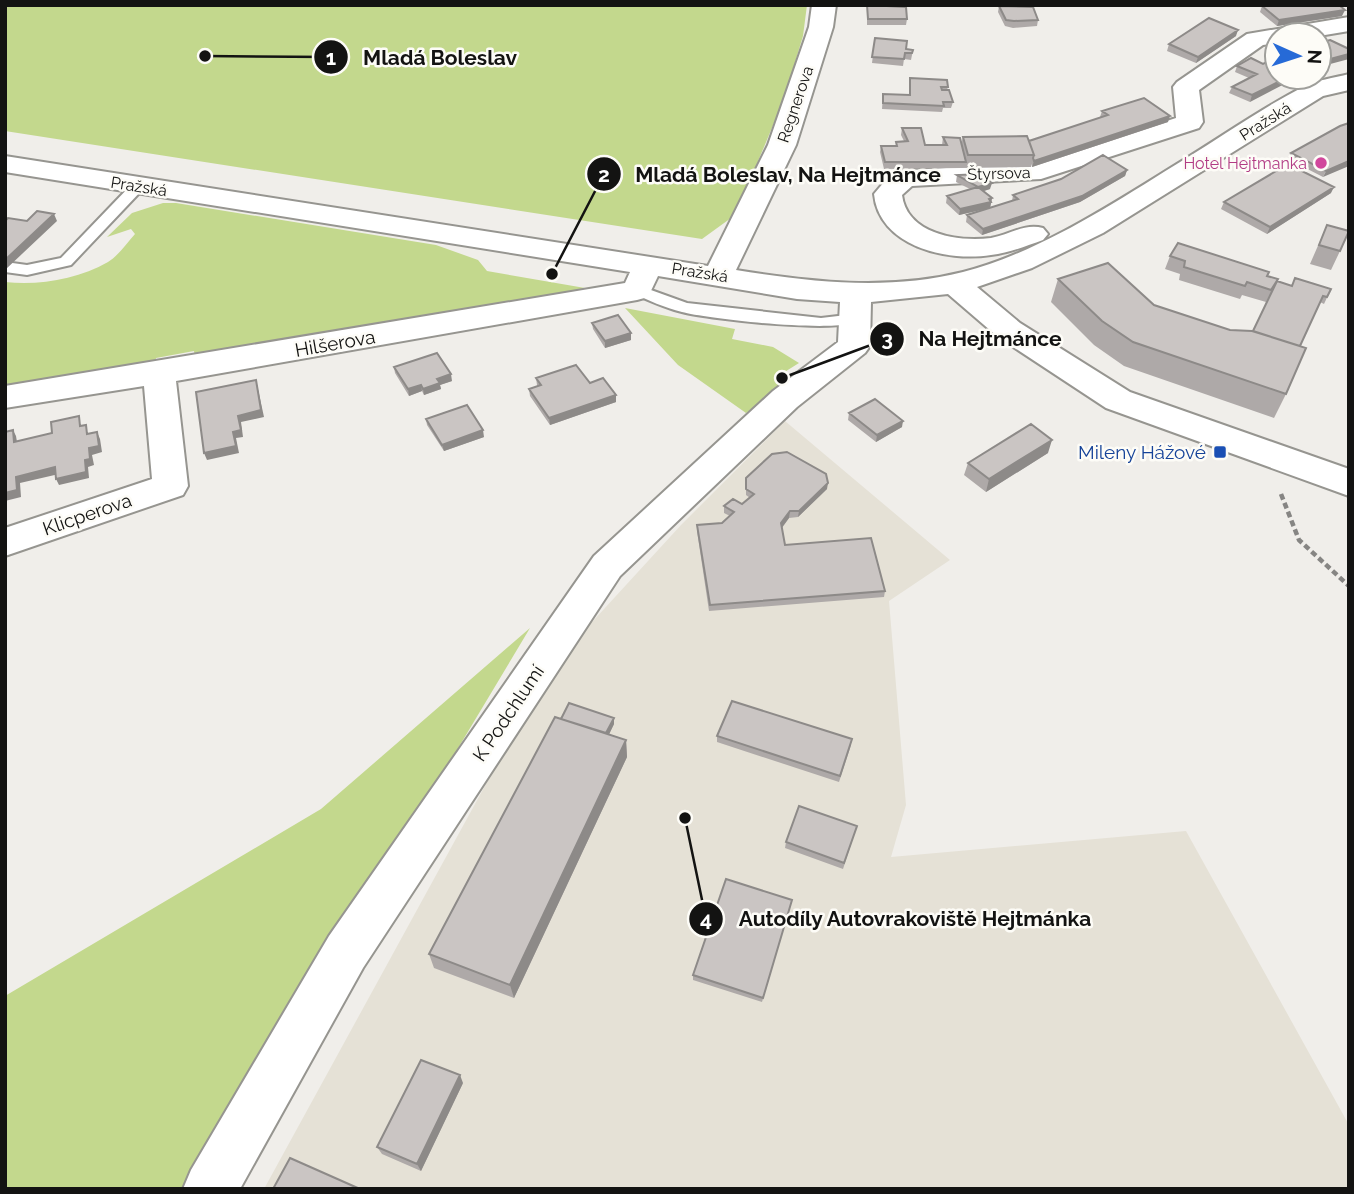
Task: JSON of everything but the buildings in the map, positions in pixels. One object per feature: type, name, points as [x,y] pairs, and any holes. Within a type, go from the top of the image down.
[{"type":"street","name":"Regnerova","points":[[718,275],[782,145],[821,27],[824,5]]},
{"type":"street","name":"Štyrsova","points":[[1082,233],[1043,230],[998,246],[975,248],[944,245],[915,234],[904,226],[891,210],[888,194],[900,181],[910,178],[1041,171],[1190,122],[1186,87],[1255,39],[1263,38]]},
{"type":"street","name":"Pražská","points":[[5,164],[642,277],[718,275],[797,289],[856,306],[890,292],[954,283],[1021,263],[1082,233],[1314,91],[1349,82]]},
{"type":"street","name":"Hilšerova","points":[[5,397],[159,373],[642,277]]},
{"type":"street","points":[[954,283],[1009,330],[1118,400],[1349,482]]},
{"type":"street","name":"K Podchlumí","points":[[210,1189],[346,952],[607,566],[785,400],[854,346],[856,306]]},
{"type":"street","name":"Klicperova","points":[[5,542],[170,485],[159,373]]},
{"type":"lane","points":[[5,267],[27,270],[65,262],[138,186]]},
{"type":"lane","points":[[642,277],[685,308],[821,323],[856,306]]},
{"type":"path","points":[[1266,453],[1299,540],[1349,586]]},
{"type":"shaded area","points":[[785,421],[950,560],[889,601],[906,805],[891,857],[1186,831],[1349,1125],[1349,1189],[264,1189],[549,669],[681,525]]},
{"type":"green space","points":[[5,5],[807,5],[803,36],[784,99],[756,166],[731,218],[702,239],[5,131]]},
{"type":"green space","points":[[163,203],[436,245],[478,260],[487,271],[585,288],[548,298],[195,358],[194,351],[156,358],[155,364],[5,387],[5,282],[58,280],[84,273],[108,262],[135,234],[131,229],[107,237],[132,213]]},
{"type":"green space","points":[[625,308],[735,329],[732,339],[773,347],[799,363],[775,378],[784,386],[746,413],[678,365]]},
{"type":"green space","points":[[530,628],[194,1189],[5,1189],[5,996],[321,809]]},
{"type":"place","name":"Mladá Boleslav","points":[[205,56]]},
{"type":"place","name":"Hotel Hejtmanka","points":[[1321,163]]},
{"type":"place","name":"Mladá Boleslav, Na Hejtmánce","points":[[552,274]]},
{"type":"place","name":"Na Hejtmánce","points":[[782,378]]},
{"type":"place","name":"Mileny Hážové","points":[[1220,452]]},
{"type":"place","name":"Autodíly Autovrakoviště Hejtmánka","points":[[685,818]]}]
